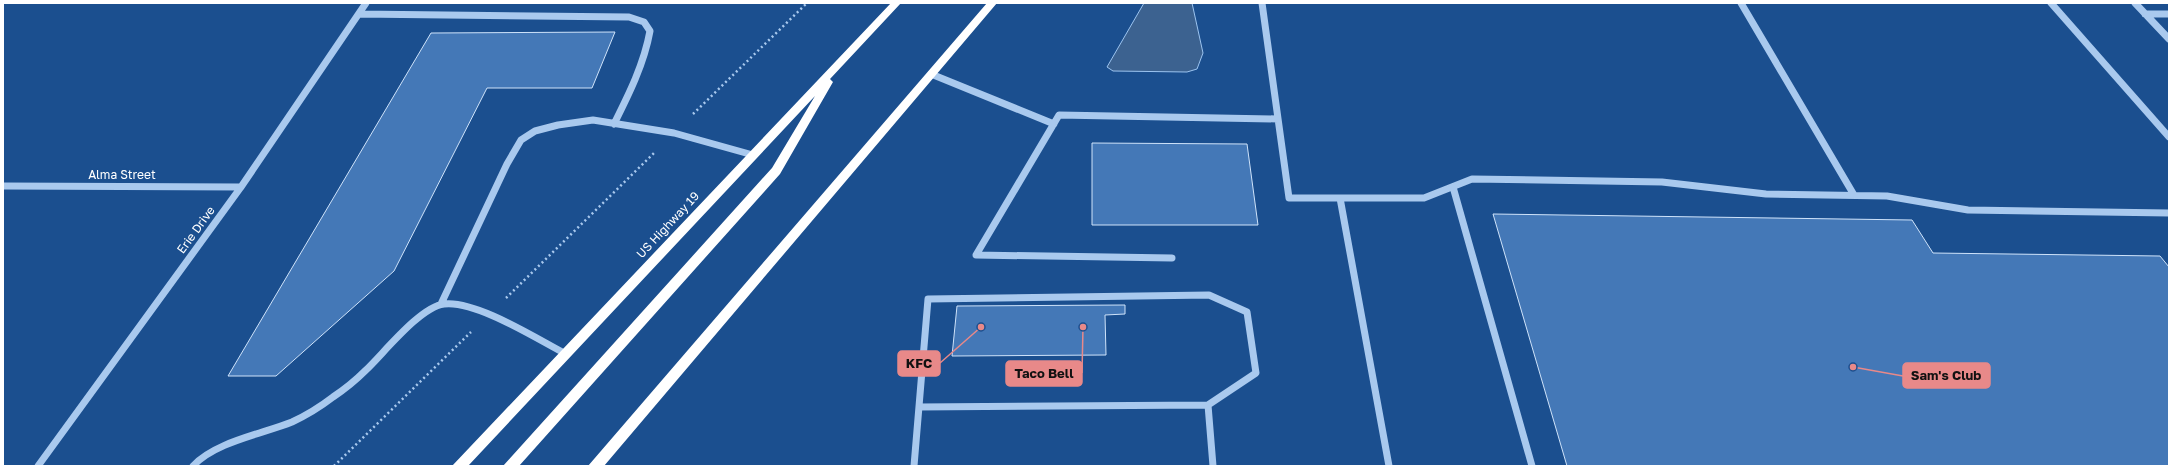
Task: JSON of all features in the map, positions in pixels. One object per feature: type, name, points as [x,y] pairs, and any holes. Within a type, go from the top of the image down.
[{"type":"highway","name":"US Highway 19","points":[[459,466],[896,3]]},
{"type":"highway","points":[[595,466],[992,3]]},
{"type":"highway","points":[[510,466],[776,171],[839,63]]},
{"type":"street","name":"Erie Drive","points":[[38,466],[241,187],[366,3]]},
{"type":"street","points":[[1262,3],[1289,198],[1424,198],[1472,179],[1662,182],[1766,194],[1887,196],[1968,210],[2169,213]]},
{"type":"street","points":[[1741,3],[1854,195]]},
{"type":"street","points":[[2051,3],[2169,137]]},
{"type":"street","points":[[2135,3],[2169,38]]},
{"type":"street","points":[[359,14],[628,17],[644,22],[650,31],[647,47],[627,99],[614,124]]},
{"type":"street","points":[[2145,14],[2169,14]]},
{"type":"street","points":[[931,74],[1054,124]]},
{"type":"street","points":[[1172,258],[976,255],[1059,115],[1278,119]]},
{"type":"street","points":[[441,304],[507,164],[521,140],[535,131],[558,125],[593,120],[674,133],[752,155]]},
{"type":"street","name":"Alma Street","points":[[3,186],[241,187]]},
{"type":"street","points":[[1453,187],[1532,466]]},
{"type":"street","points":[[1340,198],[1388,466]]},
{"type":"street","points":[[914,466],[928,299],[1209,295],[1247,312],[1256,373],[1208,405],[919,407]]},
{"type":"street","points":[[193,466],[201,457],[247,437],[274,429],[302,417],[327,402],[364,372],[426,310],[441,304],[456,303],[488,315],[566,354]]},
{"type":"street","points":[[1208,405],[1213,466]]},
{"type":"path","points":[[334,466],[807,3]]},
{"type":"water","points":[[1144,3],[1192,3],[1203,53],[1197,69],[1187,72],[1113,71],[1107,67]]},
{"type":"building","points":[[615,32],[592,88],[487,88],[394,271],[276,376],[228,376],[431,33]]},
{"type":"building","points":[[1092,143],[1247,144],[1258,225],[1092,225]]},
{"type":"building","points":[[1493,214],[1912,220],[1933,253],[2160,256],[2169,267],[2169,466],[1567,466]]},
{"type":"building","points":[[1125,305],[1125,314],[1105,315],[1106,355],[952,356],[957,306]]},
{"type":"place","name":"KFC","points":[[981,327]]},
{"type":"place","name":"Taco Bell","points":[[1083,327]]},
{"type":"place","name":"Sam's Club","points":[[1853,367]]}]
